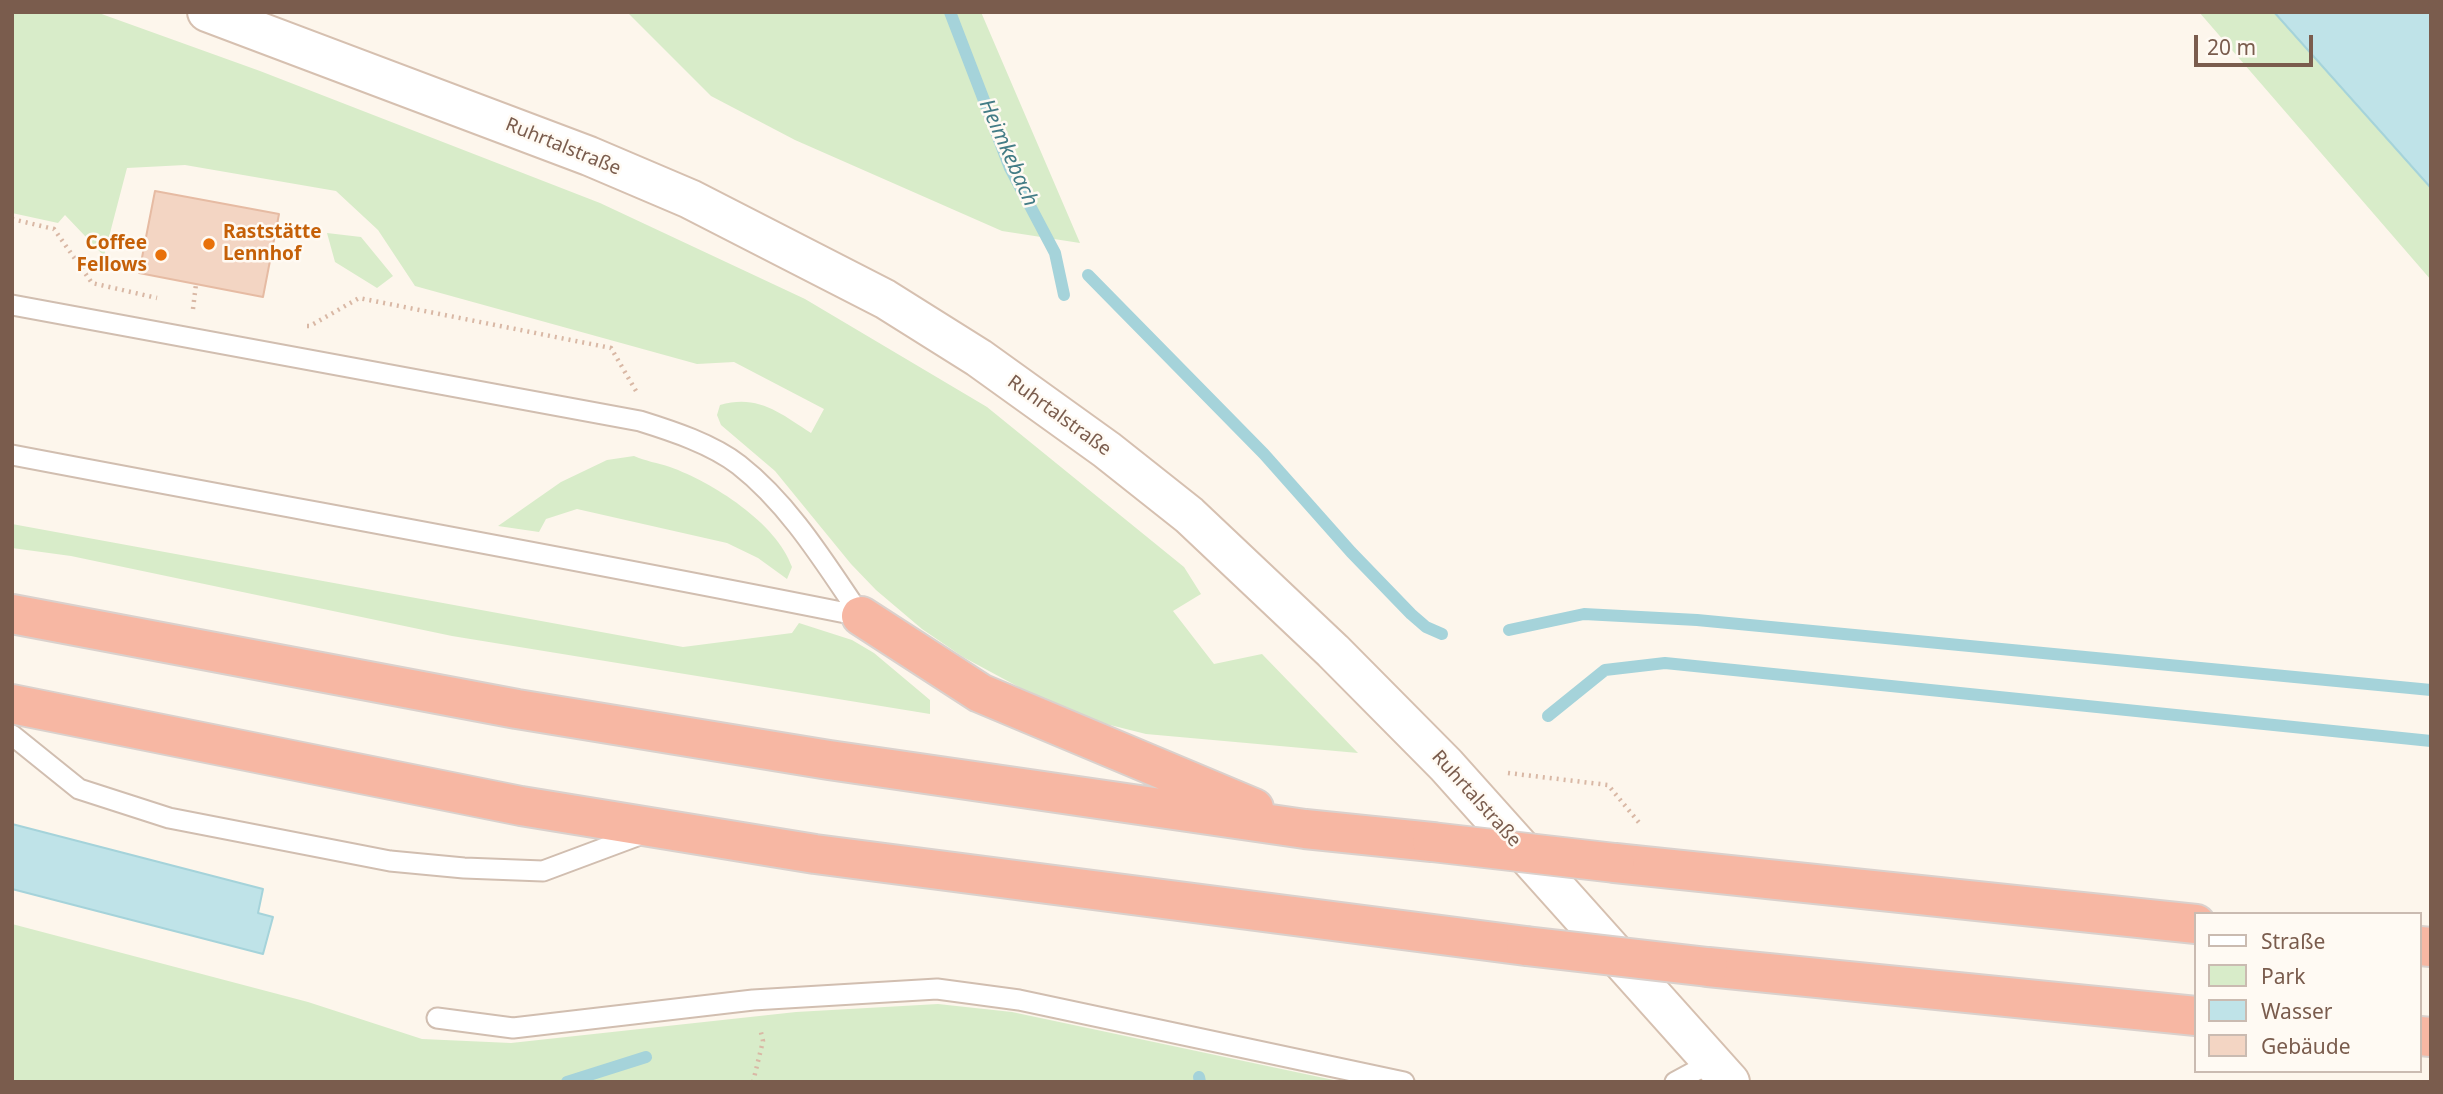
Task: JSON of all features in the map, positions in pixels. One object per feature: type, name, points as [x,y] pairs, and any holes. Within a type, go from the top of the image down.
[{"type":"highway","points":[[12,614],[531,712],[842,762],[1304,829],[2194,924]]},
{"type":"highway","points":[[861,616],[980,693],[1304,829]]},
{"type":"highway","points":[[12,704],[522,806],[815,854],[1526,946],[2194,1016]]},
{"type":"main road","name":"Ruhrtalstraße","points":[[207,12],[589,156],[690,200],[885,299],[979,358],[1107,450],[1189,515],[1333,651],[1446,765],[1721,1072]]},
{"type":"lane","points":[[12,305],[640,421],[683,435],[737,463],[779,502],[861,616]]},
{"type":"lane","points":[[12,455],[533,551],[861,616]]},
{"type":"lane","points":[[12,735],[79,789],[169,818],[390,862],[543,871],[658,829]]},
{"type":"lane","points":[[437,1018],[513,1028],[753,1000],[937,989],[1019,1000],[1404,1082]]},
{"type":"lane","points":[[1675,1082],[1721,1072]]},
{"type":"path","points":[[12,219],[54,229],[92,284],[167,300]]},
{"type":"path","points":[[298,325],[310,326],[359,298],[611,348],[643,402],[640,421]]},
{"type":"path","points":[[180,303],[205,308]]},
{"type":"path","points":[[1446,765],[1608,785],[1677,868]]},
{"type":"path","points":[[753,1000],[763,1041],[753,1082]]},
{"type":"green space","points":[[12,12],[96,12],[260,71],[600,203],[805,299],[987,407],[1184,567],[1201,594],[1173,611],[1214,664],[1262,654],[1358,753],[1146,734],[1090,720],[1041,699],[963,657],[922,629],[876,590],[851,564],[775,471],[721,425],[717,415],[720,405],[734,402],[757,404],[779,412],[811,433],[824,409],[734,362],[697,364],[415,286],[378,230],[336,191],[185,165],[127,168],[104,256],[65,215],[58,223],[12,213]]},
{"type":"green space","points":[[627,12],[981,12],[1080,243],[1002,231],[795,140],[711,96]]},
{"type":"green space","points":[[2199,12],[2274,12],[2431,188],[2431,280]]},
{"type":"green space","points":[[327,233],[361,237],[393,276],[377,288],[335,262]]},
{"type":"green space","points":[[634,456],[687,474],[741,506],[773,535],[784,551],[792,567],[787,579],[758,558],[727,543],[577,509],[546,519],[539,532],[498,526],[561,482],[607,460]]},
{"type":"green space","points":[[12,524],[683,647],[792,633],[799,623],[852,640],[874,653],[930,700],[930,714],[452,636],[71,556],[12,548]]},
{"type":"green space","points":[[12,924],[308,1002],[422,1039],[511,1043],[796,1012],[938,1004],[1012,1012],[1343,1082],[12,1082]]},
{"type":"water","points":[[2274,12],[2431,12],[2431,188]]},
{"type":"water","points":[[12,824],[263,889],[258,913],[273,917],[263,954],[12,889]]},
{"type":"building","name":"Raststätte Lennhof","points":[[155,191],[279,214],[263,297],[139,273]]},
{"type":"waterway","name":"Heimkebach","points":[[950,12],[1010,168],[1055,253],[1064,295]]},
{"type":"waterway","points":[[1088,275],[1264,454],[1351,552],[1411,614],[1426,627],[1442,634]]},
{"type":"waterway","points":[[1509,630],[1584,614],[1697,620],[2431,690]]},
{"type":"waterway","points":[[1548,716],[1605,670],[1665,663],[2431,741]]},
{"type":"waterway","points":[[567,1082],[646,1057]]},
{"type":"waterway","name":"Heimkebach","points":[[1199,1077],[1200,1082]]},
{"type":"place","name":"Raststätte Lennhof","points":[[209,244]]},
{"type":"place","name":"Coffee Fellows","points":[[161,255]]}]
